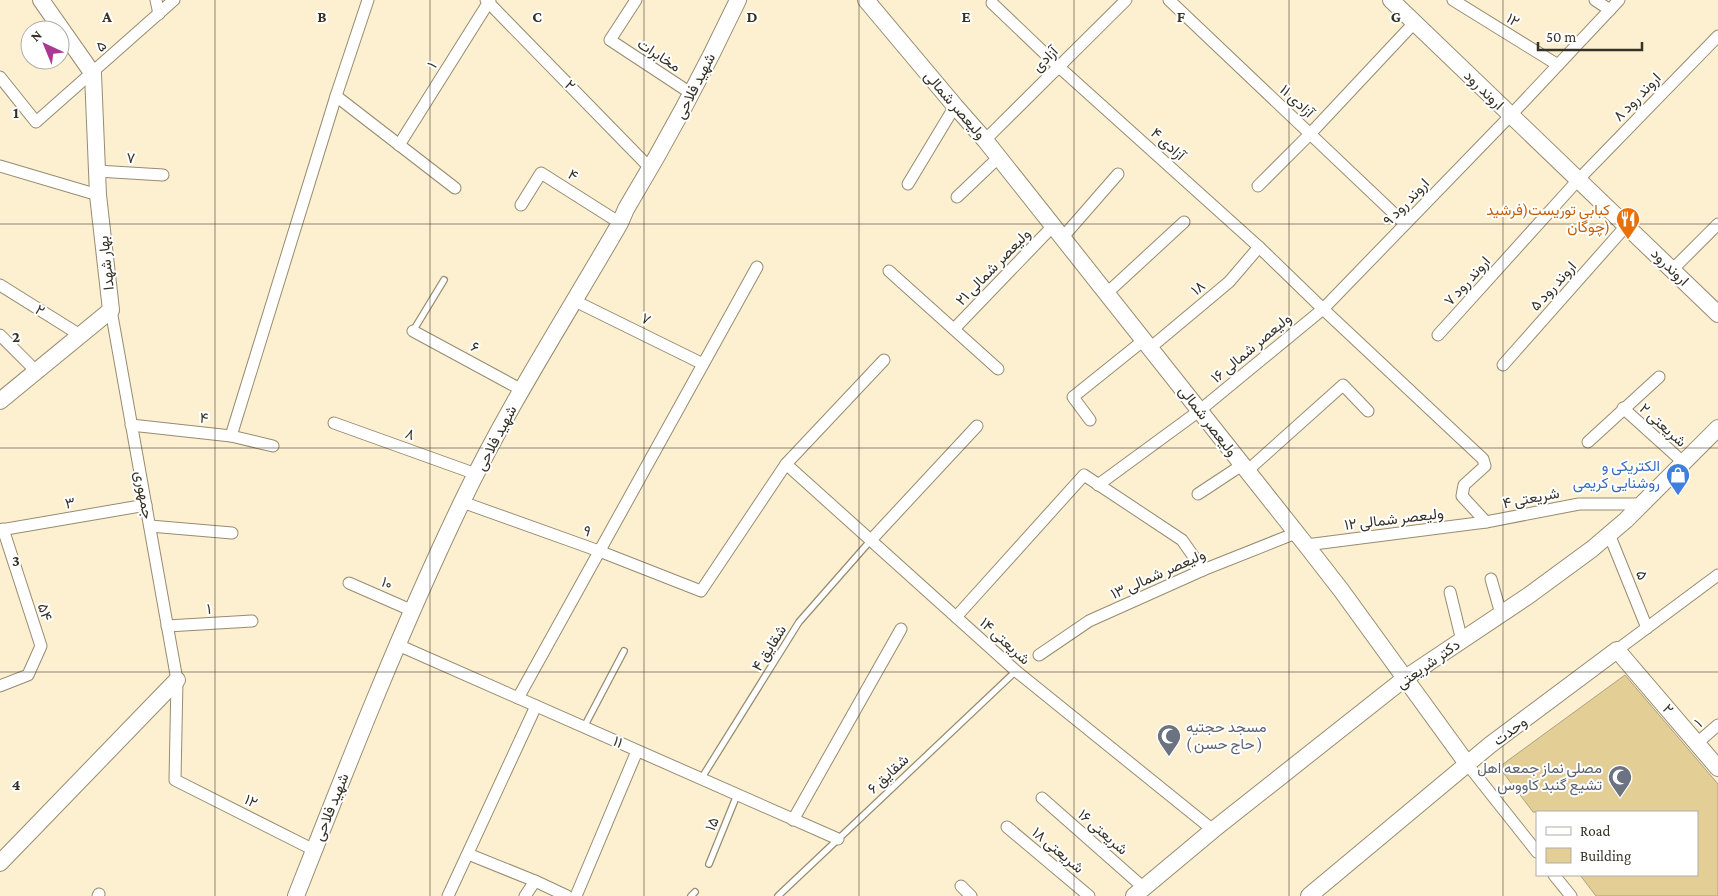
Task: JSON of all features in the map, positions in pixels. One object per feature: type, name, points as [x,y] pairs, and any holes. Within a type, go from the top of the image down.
[{"type":"street","points":[[41,0],[93,74]]},
{"type":"street","points":[[156,0],[159,14]]},
{"type":"street","name":"۵","points":[[0,77],[36,122],[93,74],[174,0]]},
{"type":"street","points":[[231,436],[336,96],[368,0]]},
{"type":"street","name":"مخابرات","points":[[636,0],[610,40],[692,94]]},
{"type":"street","name":"شهید فلاحی","points":[[296,896],[366,718],[462,502],[522,390],[620,223],[626,209],[692,94],[738,0]]},
{"type":"street","name":"ولیعصر شمالی","points":[[866,0],[999,157],[1301,539],[1341,590],[1468,765],[1536,851]]},
{"type":"street","name":"آزادی","points":[[985,140],[1126,0]]},
{"type":"street","name":"آزادی ۱۱","points":[[1169,0],[1405,224]]},
{"type":"street","name":"اروند رود","points":[[1391,0],[1578,180]]},
{"type":"street","name":"۱۲","points":[[1452,0],[1558,65]]},
{"type":"street","points":[[1595,0],[1610,10]]},
{"type":"street","name":"اروند رود ۹","points":[[1323,309],[1511,116],[1619,0]]},
{"type":"street","name":"۱","points":[[399,145],[488,1]]},
{"type":"street","name":"۲","points":[[488,1],[650,168]]},
{"type":"street","name":"آزادی ۴","points":[[992,3],[1059,67],[1259,247],[1483,459],[1485,466],[1464,485],[1462,496],[1486,522]]},
{"type":"street","points":[[1258,186],[1310,134],[1415,22]]},
{"type":"street","name":"اروند رود ۸","points":[[1578,180],[1718,36]]},
{"type":"street","name":"بهار شهدا","points":[[0,401],[111,310],[98,195],[93,74]]},
{"type":"street","points":[[336,96],[455,188]]},
{"type":"street","points":[[908,184],[955,106]]},
{"type":"street","points":[[957,198],[999,157]]},
{"type":"street","points":[[0,166],[98,195]]},
{"type":"street","name":"۷","points":[[97,171],[163,175]]},
{"type":"street","name":"۴","points":[[521,205],[542,173],[620,223]]},
{"type":"street","name":"ولیعصر شمالی ۲۱","points":[[954,329],[1118,174]]},
{"type":"street","name":"اروندرود","points":[[1578,180],[1718,314]]},
{"type":"street","name":"اروند رود ۷","points":[[1438,335],[1578,180]]},
{"type":"street","points":[[1107,293],[1184,222]]},
{"type":"street","points":[[1672,270],[1718,224]]},
{"type":"street","name":"اروند رود ۵","points":[[1503,365],[1626,226]]},
{"type":"street","name":"۱۸","points":[[1090,420],[1073,396],[1147,344],[1229,282],[1259,247]]},
{"type":"street","points":[[518,698],[757,267]]},
{"type":"street","points":[[888,271],[998,369]]},
{"type":"street","name":"۲","points":[[0,285],[80,335]]},
{"type":"street","name":"۷","points":[[575,301],[702,364]]},
{"type":"street","name":"ولیعصر شمالی ۱۶","points":[[1098,485],[1199,411],[1323,309]]},
{"type":"street","name":"جمهوری","points":[[111,310],[177,680],[175,780]]},
{"type":"street","name":"۶","points":[[413,331],[522,390]]},
{"type":"street","points":[[0,335],[36,371]]},
{"type":"street","points":[[786,464],[884,360]]},
{"type":"street","points":[[1588,442],[1659,377]]},
{"type":"street","points":[[1198,494],[1245,468],[1343,385],[1368,411]]},
{"type":"street","name":"شریعتی ۲","points":[[1623,408],[1684,464]]},
{"type":"street","name":"۸","points":[[334,423],[476,474]]},
{"type":"street","name":"۴","points":[[131,425],[231,436],[272,446]]},
{"type":"street","points":[[871,540],[977,426]]},
{"type":"street","name":"دکتر شریعتی","points":[[1139,892],[1213,830],[1404,679],[1462,641],[1592,549],[1684,464],[1718,428]]},
{"type":"street","name":"شریعتی ۱۴","points":[[786,464],[1016,670],[1213,830]]},
{"type":"street","name":"۹","points":[[462,502],[600,551],[701,592],[786,464]]},
{"type":"street","points":[[956,617],[1084,475],[1182,540],[1203,570]]},
{"type":"street","name":"شریعتی ۴","points":[[1486,522],[1579,504],[1642,504]]},
{"type":"street","name":"۳","points":[[2,530],[146,505]]},
{"type":"street","name":"ولیعصر شمالی ۱۲","points":[[1301,539],[1486,522]]},
{"type":"street","points":[[150,526],[232,532]]},
{"type":"street","name":"۵۴","points":[[0,686],[28,675],[40,646],[2,530]]},
{"type":"street","name":"۵","points":[[1610,534],[1647,628]]},
{"type":"street","name":"ولیعصر شمالی ۱۳","points":[[1039,655],[1089,621],[1203,570],[1301,539]]},
{"type":"street","name":"وحدت","points":[[1310,896],[1490,745],[1718,575]]},
{"type":"street","points":[[1491,579],[1501,614]]},
{"type":"street","name":"۱۰","points":[[349,583],[413,611]]},
{"type":"street","points":[[1450,592],[1462,641]]},
{"type":"street","name":"۱","points":[[167,626],[252,621]]},
{"type":"street","points":[[793,820],[901,629]]},
{"type":"street","name":"۱۱","points":[[398,645],[838,839]]},
{"type":"street","name":"۲","points":[[1617,650],[1718,768]]},
{"type":"street","points":[[0,863],[177,680]]},
{"type":"street","points":[[448,896],[536,706]]},
{"type":"street","name":"۱","points":[[1697,743],[1718,725]]},
{"type":"street","points":[[576,896],[637,751]]},
{"type":"street","name":"۱۲","points":[[175,780],[314,850]]},
{"type":"street","name":"شریعتی ۱۶","points":[[1042,798],[1139,892]]},
{"type":"street","name":"شریعتی ۱۸","points":[[1007,827],[1089,896]]},
{"type":"street","points":[[468,854],[568,896]]},
{"type":"street","points":[[1555,876],[1571,896]]},
{"type":"street","points":[[526,896],[535,881]]},
{"type":"street","points":[[961,886],[971,896]]},
{"type":"lane","points":[[413,331],[444,280]]},
{"type":"lane","name":"شقایق ۴","points":[[701,779],[800,622],[871,540]]},
{"type":"lane","points":[[584,727],[624,651]]},
{"type":"lane","name":"شقایق ۶","points":[[778,896],[1016,670]]},
{"type":"lane","name":"۱۵","points":[[709,864],[738,795]]},
{"type":"building","name":"مصلی نماز جمعه اهل تشیع گنبد کاووس","points":[[1625,675],[1718,784],[1718,896],[1596,896],[1581,876],[1698,876],[1698,811],[1533,812],[1499,767]]},
{"type":"place","name":"کبابی توریست(فرشید چوگان)","points":[[1628,240]]},
{"type":"place","name":"الکتریکی و روشنایی کریمی","points":[[1678,496]]},
{"type":"place","name":"مسجد حجتیه ( حاج حسن )","points":[[1169,757]]},
{"type":"place","name":"مصلی نماز جمعه اهل تشیع گنبد کاووس","points":[[1620,798]]}]
